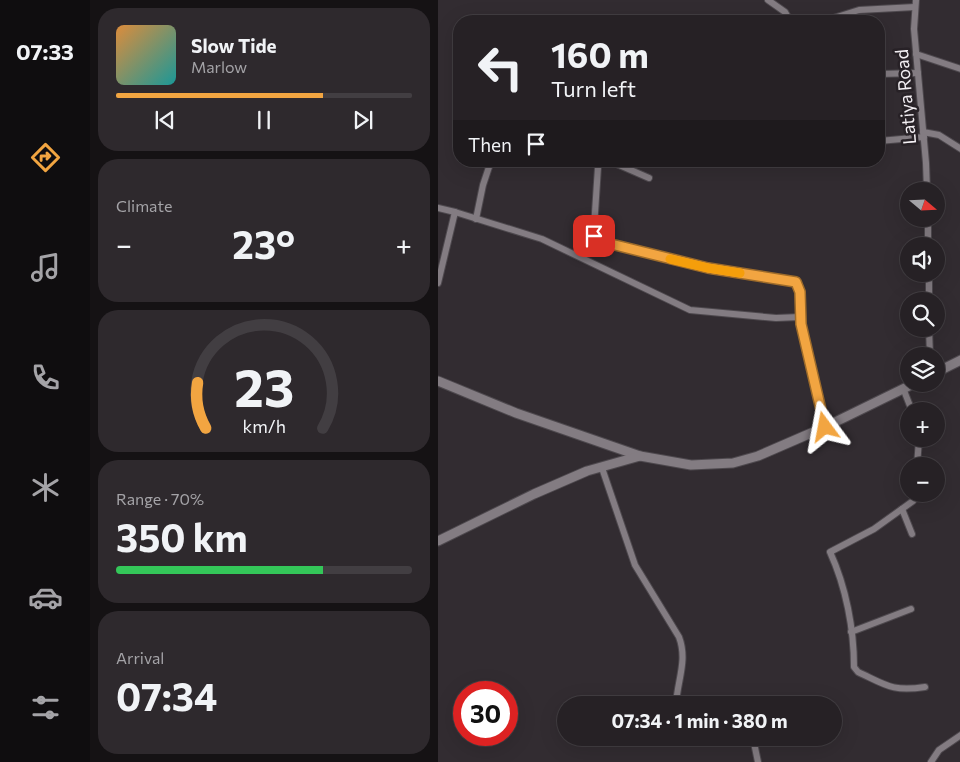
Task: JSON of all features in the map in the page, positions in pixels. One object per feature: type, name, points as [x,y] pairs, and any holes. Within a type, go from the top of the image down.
[{"type":"street","points":[[768,0],[786,15]]},
{"type":"street","name":"Latiya Road","points":[[916,0],[914,29],[927,182]]},
{"type":"street","points":[[843,15],[859,10],[915,8]]},
{"type":"street","points":[[916,54],[960,69]]},
{"type":"street","points":[[885,74],[918,73]]},
{"type":"street","points":[[885,140],[939,135],[960,149]]},
{"type":"street","points":[[476,219],[489,167]]},
{"type":"street","points":[[598,167],[594,228],[594,236],[597,240],[708,268],[796,282],[800,292],[800,317],[825,427]]},
{"type":"street","points":[[624,167],[649,178]]},
{"type":"street","points":[[438,208],[542,239],[690,310],[776,318],[800,317]]},
{"type":"street","points":[[438,282],[455,212]]},
{"type":"street","points":[[945,368],[960,360]]},
{"type":"street","points":[[438,382],[516,413],[640,456],[691,465],[733,463],[758,456],[825,427],[900,390]]},
{"type":"street","points":[[438,541],[534,494],[587,471],[605,464],[640,456]]},
{"type":"street","points":[[602,468],[635,565],[678,637],[682,647],[684,656],[677,696]]},
{"type":"street","points":[[912,502],[874,529],[830,552],[840,574],[854,650],[854,667],[858,672],[894,689],[925,687]]},
{"type":"street","points":[[902,509],[912,534]]},
{"type":"street","points":[[851,632],[911,609]]},
{"type":"street","points":[[931,762],[939,750],[960,735]]},
{"type":"street","points":[[755,746],[758,762]]},
{"type":"slow traffic","points":[[670,259],[740,273]]},
{"type":"route","points":[[594,236],[597,240],[603,242],[690,264],[796,282],[800,292],[801,324],[825,427]]}]
